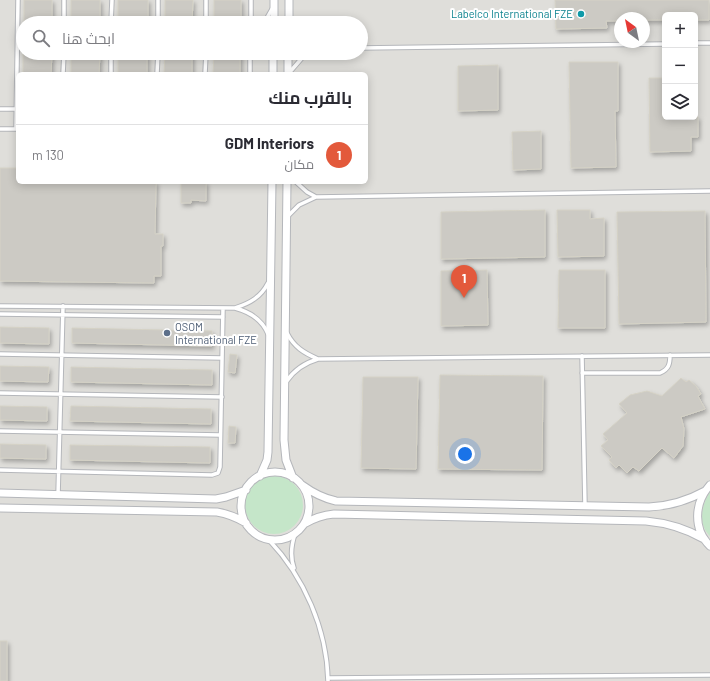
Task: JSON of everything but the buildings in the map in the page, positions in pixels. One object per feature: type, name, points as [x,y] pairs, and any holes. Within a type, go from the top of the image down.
[{"type":"street","points":[[289,0],[290,16]]},
{"type":"street","points":[[274,3],[274,16]]},
{"type":"street","points":[[273,60],[273,72]]},
{"type":"street","points":[[288,60],[288,72]]},
{"type":"street","points":[[260,476],[268,452],[271,184]]},
{"type":"street","points":[[287,184],[284,450],[293,478]]},
{"type":"street","points":[[704,539],[676,526],[661,522],[334,514],[313,518],[304,524],[295,534],[287,538],[269,540],[260,537],[252,531],[242,515],[241,506],[242,498],[252,482],[260,476],[277,472],[286,474],[293,478],[312,493],[336,501],[585,506],[664,506],[692,498],[708,488]]},
{"type":"street","points":[[302,485],[307,494],[309,504],[308,514],[304,524]]},
{"type":"street","points":[[708,488],[700,500],[697,510],[697,520],[699,530],[710,546]]},
{"type":"street","points":[[0,493],[216,499],[246,490]]},
{"type":"street","points":[[0,508],[217,512],[237,517],[246,523]]},
{"type":"lane","points":[[18,0],[18,16]]},
{"type":"lane","points":[[64,0],[64,16]]},
{"type":"lane","points":[[111,16],[112,0]]},
{"type":"lane","points":[[158,0],[158,16]]},
{"type":"lane","points":[[206,0],[206,16]]},
{"type":"lane","points":[[251,0],[251,16]]},
{"type":"lane","points":[[268,16],[274,3]]},
{"type":"lane","points":[[698,43],[710,43]]},
{"type":"lane","points":[[368,48],[662,44]]},
{"type":"lane","points":[[17,60],[17,72]]},
{"type":"lane","points":[[63,72],[64,60]]},
{"type":"lane","points":[[111,60],[111,72]]},
{"type":"lane","points":[[157,72],[158,60]]},
{"type":"lane","points":[[205,72],[206,60]]},
{"type":"lane","points":[[250,60],[250,72]]},
{"type":"lane","points":[[289,72],[294,65],[300,60]]},
{"type":"lane","points":[[0,109],[16,110]]},
{"type":"lane","points":[[0,129],[16,129]]},
{"type":"lane","points":[[298,184],[307,192],[316,196],[710,191]]},
{"type":"lane","points":[[287,218],[300,205],[316,196]]},
{"type":"lane","points":[[235,308],[247,304],[257,298],[265,289],[271,278]]},
{"type":"lane","points":[[0,306],[235,308],[258,318],[266,328],[270,340]]},
{"type":"lane","points":[[58,495],[63,306]]},
{"type":"lane","points":[[0,470],[218,473],[220,468],[223,308]]},
{"type":"lane","points":[[0,314],[223,317]]},
{"type":"lane","points":[[285,329],[290,339],[298,348],[318,359]]},
{"type":"lane","points":[[0,354],[222,358]]},
{"type":"lane","points":[[582,373],[660,373],[670,365],[670,355]]},
{"type":"lane","points":[[284,385],[298,368],[307,362],[318,359],[710,355]]},
{"type":"lane","points":[[582,356],[585,506]]},
{"type":"lane","points":[[0,393],[222,396]]},
{"type":"lane","points":[[0,431],[220,435]]},
{"type":"lane","points":[[295,534],[291,554],[296,573]]},
{"type":"lane","points":[[269,540],[296,573],[306,593],[319,628],[326,656],[328,680],[710,675]]},
{"type":"shaded area","points":[[0,0],[710,0],[710,681],[0,681]]},
{"type":"green space","points":[[274,476],[285,478],[298,489],[301,494],[303,505],[301,516],[290,529],[285,532],[274,534],[263,532],[250,521],[247,516],[245,505],[247,494],[258,481],[263,478]]},
{"type":"green space","points":[[710,492],[710,536],[703,526],[702,514],[705,502]]},
{"type":"place","name":"Labelco International FZE","points":[[581,14]]},
{"type":"place","name":"GDM Interiors","points":[[464,298]]},
{"type":"place","name":"OSOM International FZE","points":[[167,333]]}]
